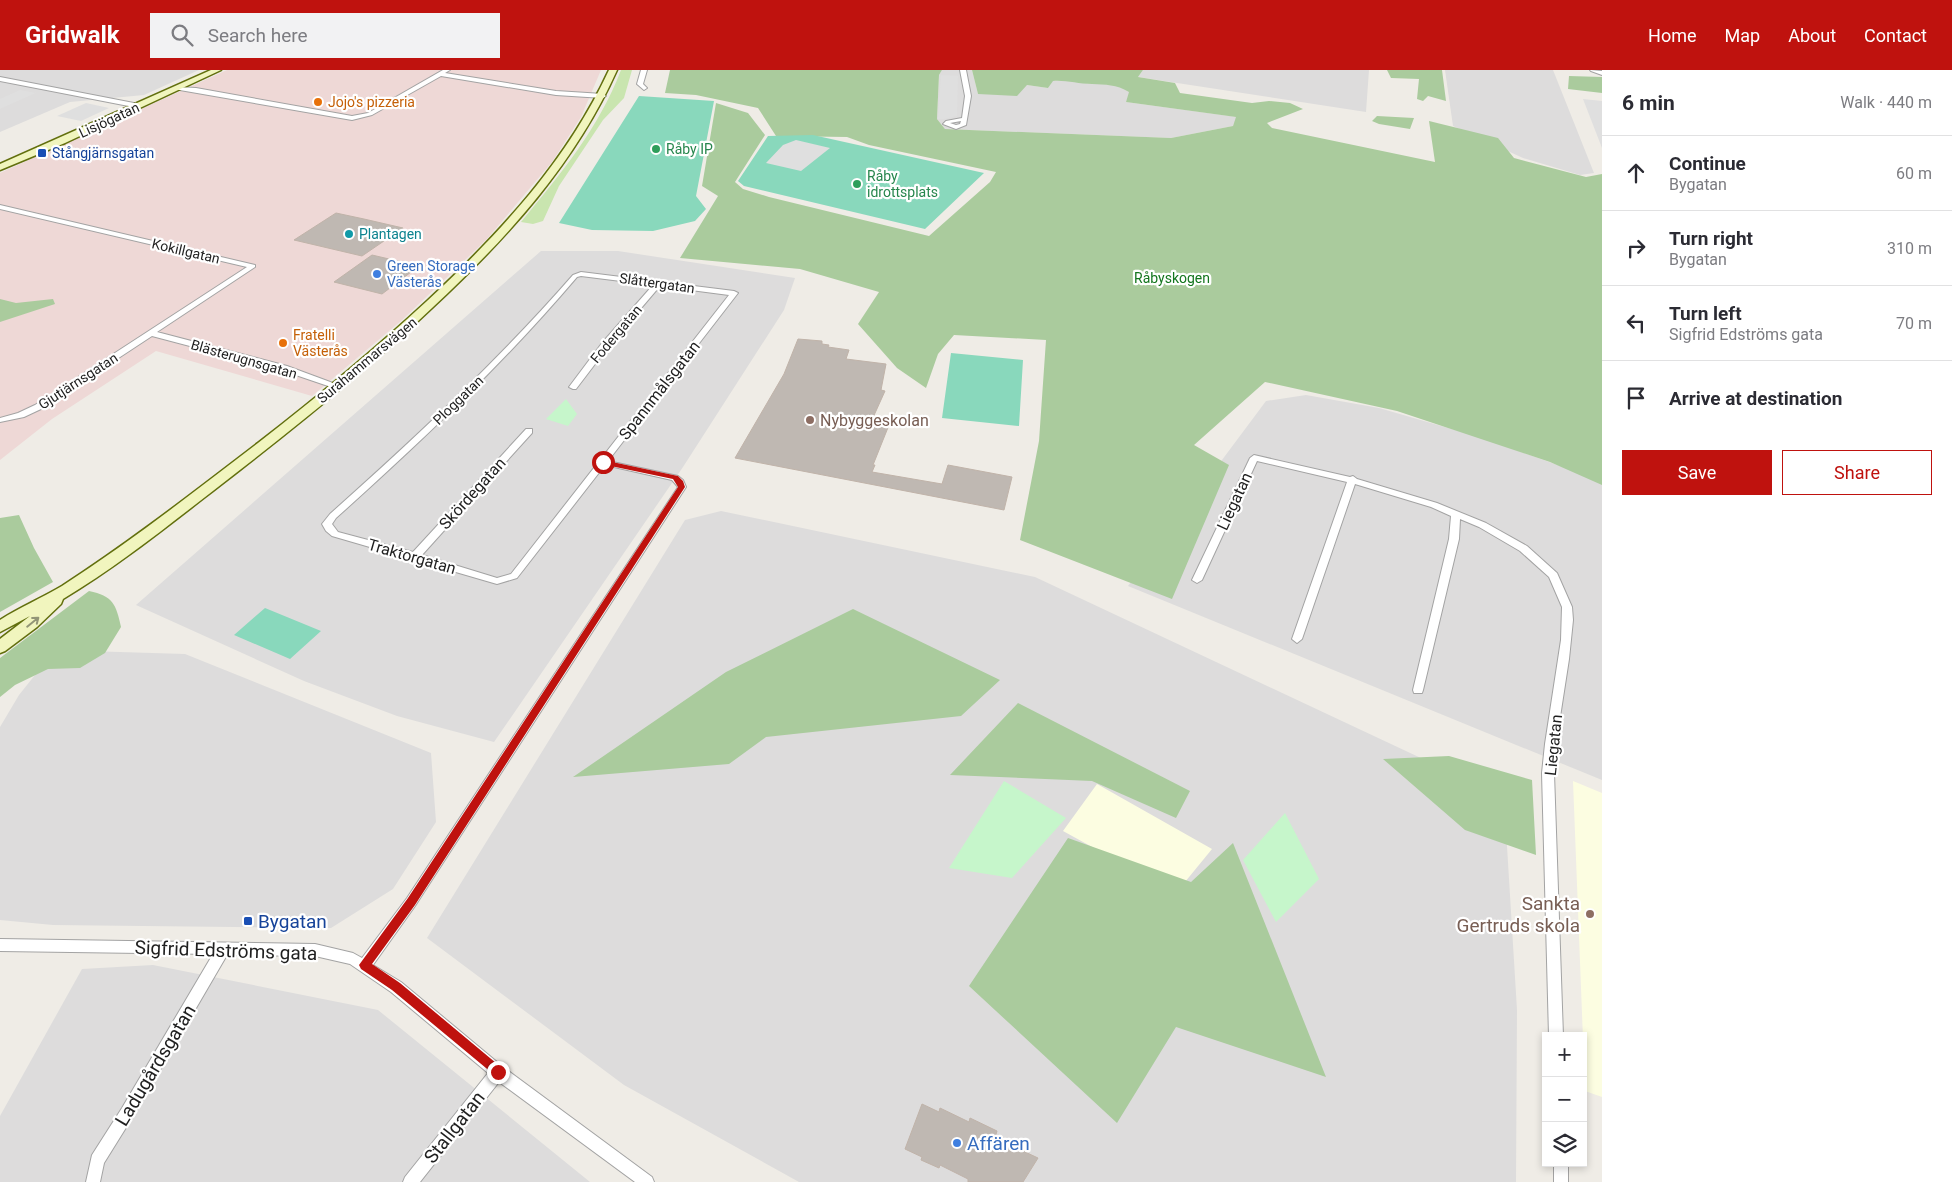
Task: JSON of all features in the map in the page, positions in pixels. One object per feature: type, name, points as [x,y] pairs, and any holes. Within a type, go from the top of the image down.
[{"type":"main road","name":"Lisjögatan","points":[[0,167],[217,70]]},
{"type":"main road","name":"Surahammarsvägen","points":[[0,647],[32,623],[61,594],[192,500],[337,386],[419,316],[509,227],[567,154],[602,96],[613,70]]},
{"type":"main road","name":"Surahammarsvägen","points":[[0,627],[18,614],[61,594]]},
{"type":"street","points":[[181,87],[352,118],[370,114],[446,70]]},
{"type":"street","points":[[644,70],[640,84],[644,88]]},
{"type":"street","points":[[963,70],[968,96],[964,119]]},
{"type":"street","points":[[1593,70],[1602,73]]},
{"type":"street","points":[[440,74],[556,93],[602,96]]},
{"type":"street","points":[[0,79],[139,106]]},
{"type":"street","name":"Kokillgatan","points":[[0,207],[253,266],[151,333]]},
{"type":"street","name":"Slåttergatan","points":[[581,274],[732,293]]},
{"type":"street","name":"Ploggatan","points":[[330,521],[462,396],[508,350],[575,276],[581,274]]},
{"type":"street","name":"Fodergatan","points":[[573,387],[605,345],[659,283]]},
{"type":"street","name":"Spannmålsgatan","points":[[506,580],[514,576],[734,294],[732,293]]},
{"type":"street","name":"Blästerugnsgatan","points":[[151,333],[284,368],[337,386]]},
{"type":"street","name":"Gjutjärnsgatan","points":[[0,420],[21,415],[38,407],[151,333]]},
{"type":"street","name":"Skördegatan","points":[[415,556],[530,431]]},
{"type":"street","name":"Liegatan","points":[[1197,580],[1254,458],[1353,479],[1424,501],[1513,541],[1538,559],[1556,578],[1564,591],[1569,624],[1548,773],[1556,1032]]},
{"type":"street","points":[[364,965],[411,902],[682,487],[675,478],[603,462]]},
{"type":"street","points":[[1296,639],[1353,479]]},
{"type":"street","points":[[1418,690],[1454,539],[1456,514]]},
{"type":"street","name":"Traktorgatan","points":[[330,521],[328,524],[329,529],[335,534],[497,581],[506,580]]},
{"type":"street","name":"Sigfrid Edströms gata","points":[[0,945],[314,950],[340,955],[364,965],[396,987],[498,1072],[646,1182]]},
{"type":"street","name":"Ladugårdsgatan","points":[[93,1182],[97,1160],[127,1113],[223,949]]},
{"type":"street","name":"Stallgatan","points":[[410,1182],[498,1072]]},
{"type":"street","points":[[1560,1167],[1561,1182]]},
{"type":"shaded area","points":[[0,70],[199,70],[144,95],[70,102],[0,132]]},
{"type":"shaded area","points":[[227,70],[601,70],[581,117],[552,162],[486,240],[402,320],[312,396],[156,351],[52,419],[0,460],[0,173]]},
{"type":"shaded area","points":[[942,70],[972,70],[978,94],[1027,85],[1048,88],[1052,81],[1063,80],[1118,85],[1130,92],[1126,102],[1237,117],[1233,126],[1171,138],[945,129],[937,119],[939,75]]},
{"type":"shaded area","points":[[1143,70],[1369,70],[1366,112],[1138,77]]},
{"type":"shaded area","points":[[1445,70],[1553,70],[1594,173],[1580,175],[1523,158],[1453,126]]},
{"type":"shaded area","points":[[941,75],[958,76],[957,116],[938,119]]},
{"type":"shaded area","points":[[20,90],[36,93],[0,109],[0,99]]},
{"type":"shaded area","points":[[1583,99],[1602,101],[1602,148]]},
{"type":"shaded area","points":[[86,103],[109,108],[81,121],[57,116]]},
{"type":"shaded area","points":[[796,140],[830,148],[801,171],[766,163],[783,145]]},
{"type":"shaded area","points":[[541,251],[618,251],[795,278],[784,310],[683,467],[494,742],[397,716],[304,681],[136,605]]},
{"type":"shaded area","points":[[1306,395],[1379,408],[1476,436],[1594,478],[1602,484],[1602,780],[1128,586],[1266,401]]},
{"type":"shaded area","points":[[721,511],[1035,577],[1504,797],[1517,1010],[1516,1182],[799,1182],[624,1085],[427,938],[685,520]]},
{"type":"shaded area","points":[[87,651],[185,654],[431,753],[436,822],[393,889],[331,928],[53,925],[0,920],[0,727],[19,695],[43,665]]},
{"type":"shaded area","name":"Sankta Gertruds skola","points":[[1573,781],[1602,793],[1602,1097],[1587,1092],[1587,1032],[1583,1032]]},
{"type":"shaded area","points":[[1097,784],[1212,849],[1176,893],[1063,831]]},
{"type":"shaded area","points":[[153,965],[378,1010],[590,1182],[0,1182],[0,1116],[82,969]]},
{"type":"green space","points":[[621,70],[632,70],[624,98],[603,120],[559,186],[543,221],[533,224],[521,222],[564,169],[590,131],[602,112]]},
{"type":"green space","name":"Råbyskogen","points":[[670,70],[942,70],[939,75],[937,119],[945,129],[1171,138],[1233,126],[1236,117],[1126,102],[1129,92],[1111,85],[1053,81],[1048,88],[1027,85],[1017,96],[978,94],[972,70],[1143,70],[1138,77],[1175,83],[1180,93],[1252,103],[1269,101],[1290,103],[1303,109],[1267,123],[1272,128],[1435,162],[1429,121],[1498,138],[1514,158],[1586,177],[1602,174],[1602,485],[1550,462],[1397,411],[1265,382],[1194,445],[1229,465],[1172,599],[1020,540],[1039,441],[1046,340],[954,335],[938,354],[926,388],[897,368],[858,324],[879,292],[800,269],[680,258],[718,196],[702,186],[716,103],[748,113],[765,135],[735,182],[743,189],[769,197],[929,236],[990,182],[996,172],[869,145],[847,137],[776,136],[758,108],[696,95],[665,93]]},
{"type":"green space","points":[[1387,70],[1442,70],[1446,101],[1428,96],[1423,101],[1417,99],[1419,79],[1391,78]]},
{"type":"green space","points":[[1569,76],[1602,77],[1602,93],[1568,89]]},
{"type":"green space","name":"Råby IP","points":[[639,96],[714,101],[696,196],[706,209],[695,221],[653,231],[592,230],[559,223]]},
{"type":"green space","points":[[1377,116],[1414,118],[1410,129],[1372,121]]},
{"type":"green space","name":"Råby idrottsplats","points":[[813,135],[984,173],[925,229],[744,186],[738,181],[768,136]]},
{"type":"green space","points":[[0,299],[16,303],[53,299],[55,304],[0,322]]},
{"type":"green space","points":[[951,353],[1023,360],[1019,426],[942,418]]},
{"type":"green space","points":[[566,399],[577,414],[568,426],[546,419]]},
{"type":"green space","points":[[19,515],[34,548],[53,582],[0,612],[0,518]]},
{"type":"green space","points":[[89,591],[97,593],[112,602],[119,619],[121,627],[105,653],[80,668],[48,669],[15,685],[0,697],[0,658]]},
{"type":"green space","points":[[265,608],[321,631],[290,659],[234,635]]},
{"type":"green space","points":[[853,609],[1000,680],[961,716],[766,737],[729,764],[573,777],[726,672]]},
{"type":"green space","points":[[1018,703],[1190,791],[1176,818],[1092,781],[950,775]]},
{"type":"green space","points":[[1449,756],[1532,780],[1536,855],[1465,830],[1383,759]]},
{"type":"green space","points":[[1004,781],[1066,818],[1012,878],[949,868]]},
{"type":"green space","points":[[1285,813],[1319,879],[1276,922],[1243,860]]},
{"type":"green space","points":[[1068,838],[1191,882],[1233,843],[1326,1077],[1176,1027],[1117,1123],[969,986]]},
{"type":"building","name":"Plantagen","points":[[336,213],[403,228],[362,256],[294,240]]},
{"type":"building","name":"Green Storage Västerås","points":[[372,255],[419,266],[382,294],[334,282]]},
{"type":"building","name":"Nybyggeskolan","points":[[798,339],[822,341],[822,344],[829,345],[828,347],[849,350],[846,359],[886,364],[881,390],[885,391],[871,422],[889,425],[872,472],[942,484],[948,465],[1012,477],[1004,510],[735,458],[784,374]]},
{"type":"building","name":"Affären","points":[[922,1104],[939,1112],[940,1108],[969,1122],[970,1118],[997,1131],[995,1138],[1038,1158],[1023,1182],[968,1182],[968,1179],[940,1165],[939,1168],[921,1160],[922,1157],[905,1149]]},
{"type":"place","name":"Jojo's pizzeria","points":[[318,102]]},
{"type":"place","name":"Råby IP","points":[[656,149]]},
{"type":"place","name":"Stångjärnsgatan","points":[[42,153]]},
{"type":"place","name":"Råby idrottsplats","points":[[857,184]]},
{"type":"place","name":"Plantagen","points":[[349,234]]},
{"type":"place","name":"Green Storage Västerås","points":[[377,274]]},
{"type":"place","name":"Fratelli Västerås","points":[[283,343]]},
{"type":"place","name":"Nybyggeskolan","points":[[810,420]]},
{"type":"place","name":"Sankta Gertruds skola","points":[[1590,914]]},
{"type":"place","name":"Bygatan","points":[[248,921]]},
{"type":"place","name":"Affären","points":[[957,1143]]},
{"type":"route","points":[[498,1072],[396,987],[364,965],[411,902],[682,487],[675,478],[603,462]]}]
